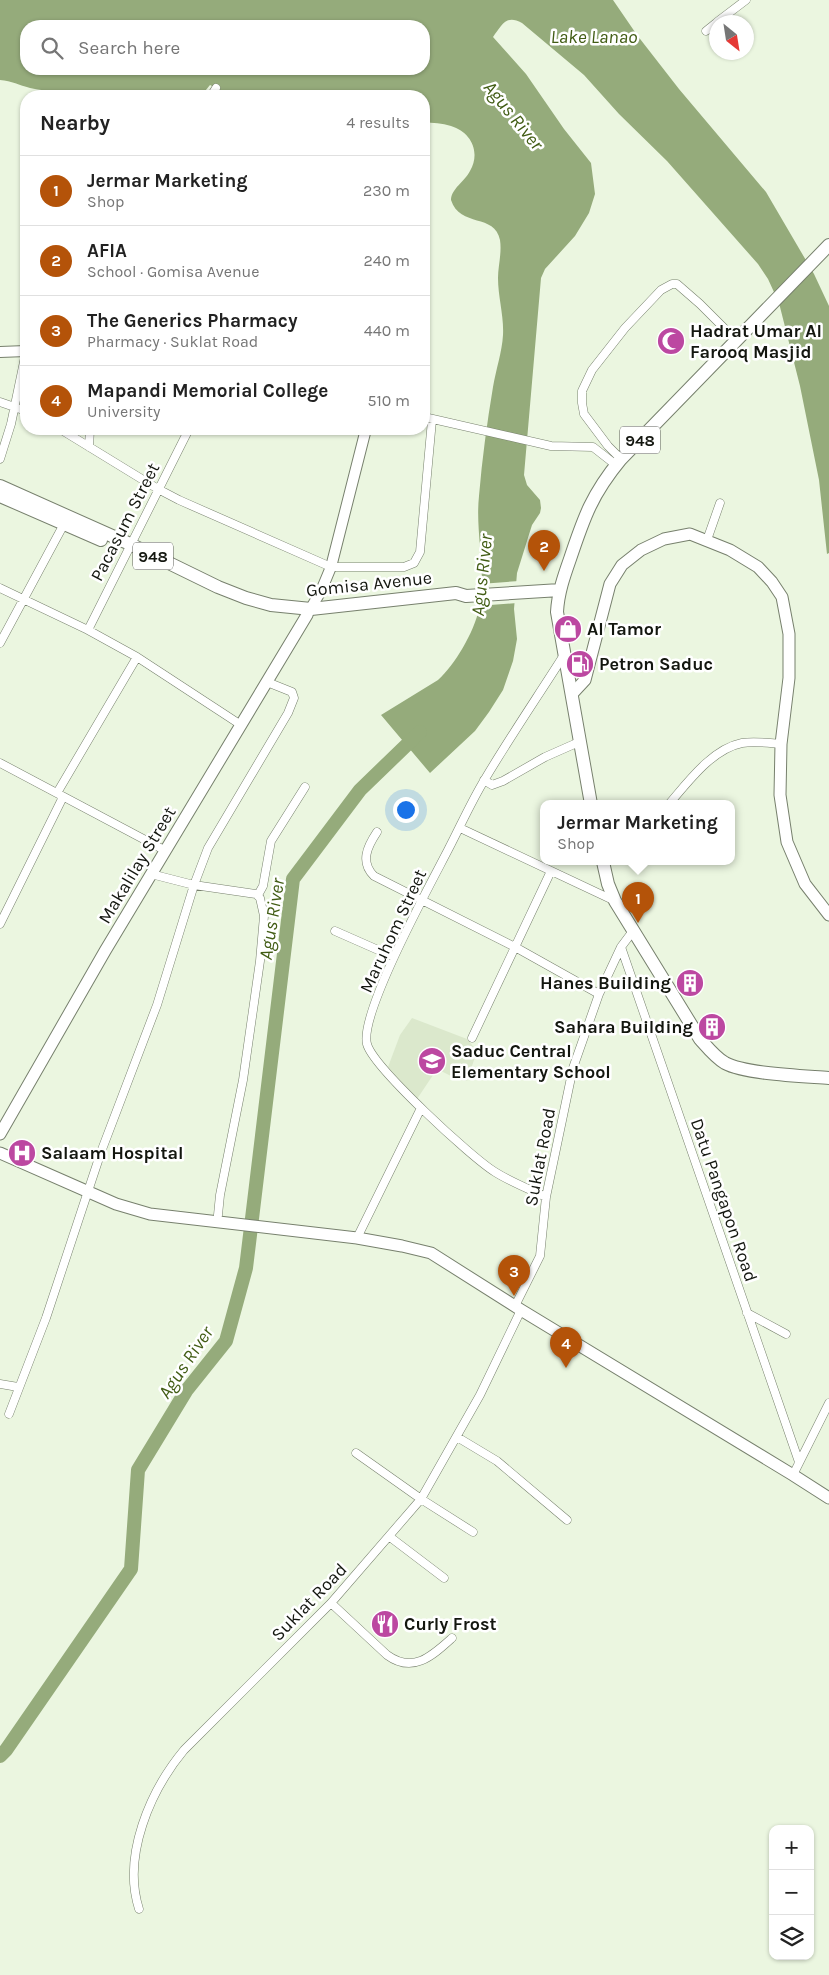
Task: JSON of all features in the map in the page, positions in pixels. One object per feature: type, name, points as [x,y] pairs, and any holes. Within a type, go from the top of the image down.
[{"type":"main road","name":"948","points":[[560,590],[590,504],[600,486],[619,462],[829,245]]},
{"type":"main road","name":"Gomisa Avenue","points":[[0,486],[216,593],[270,612],[309,612],[456,600],[469,596],[560,590]]},
{"type":"main road","name":"Gomisa Avenue","points":[[0,496],[64,524],[128,548]]},
{"type":"main road","points":[[572,694],[586,680],[610,584],[622,565],[642,550],[664,539],[690,534],[730,550],[758,567],[772,582],[782,597],[789,634],[790,657],[781,744],[780,795],[787,842],[805,884],[829,915]]},
{"type":"main road","points":[[560,590],[557,612],[590,800]]},
{"type":"main road","name":"Makalilay Street","points":[[0,1134],[151,874],[309,612]]},
{"type":"main road","points":[[604,865],[615,902],[700,1039],[714,1054],[727,1064],[749,1070],[829,1078]]},
{"type":"main road","points":[[0,1153],[116,1204],[150,1214],[170,1217],[220,1218],[288,1230],[357,1238],[402,1246],[431,1254],[829,1498]]},
{"type":"street","points":[[727,15],[746,0]]},
{"type":"street","points":[[619,462],[584,414],[582,391],[592,370],[604,354],[656,295],[669,285],[677,284],[736,340]]},
{"type":"street","points":[[0,352],[20,352]]},
{"type":"street","points":[[0,459],[20,381]]},
{"type":"street","points":[[0,402],[20,408]]},
{"type":"street","points":[[430,419],[551,446],[593,447],[619,462]]},
{"type":"street","points":[[70,435],[158,489],[238,528],[331,567],[399,568],[411,565],[417,560],[421,542],[427,435]]},
{"type":"street","points":[[89,447],[90,435]]},
{"type":"street","name":"Pacasum Street","points":[[88,630],[186,435]]},
{"type":"street","points":[[309,612],[321,591],[331,567],[364,435]]},
{"type":"street","points":[[707,540],[720,503]]},
{"type":"street","points":[[0,643],[25,600],[64,524]]},
{"type":"street","points":[[0,588],[88,630],[137,657],[241,725]]},
{"type":"street","name":"Maruhom Street","points":[[546,1197],[494,1172],[421,1108],[378,1062],[369,1050],[366,1040],[374,1006],[394,957],[422,900],[484,780],[564,654]]},
{"type":"street","points":[[0,924],[60,795],[137,657]]},
{"type":"street","points":[[9,1414],[46,1318],[106,1138],[158,1005],[194,885],[208,848],[280,729],[291,707],[294,698],[292,692],[267,682]]},
{"type":"street","points":[[484,780],[492,784],[503,782],[545,757],[580,742]]},
{"type":"street","points":[[672,800],[702,765],[731,748],[742,743],[781,744]]},
{"type":"street","points":[[0,763],[166,851]]},
{"type":"street","points":[[220,1218],[220,1195],[243,1080],[260,961],[264,916],[258,895],[263,886],[271,841],[305,787]]},
{"type":"street","points":[[460,828],[615,902]]},
{"type":"street","points":[[377,832],[371,841],[366,856],[368,870],[374,876],[515,947],[599,994]]},
{"type":"street","points":[[472,1038],[551,871]]},
{"type":"street","points":[[151,874],[194,885],[258,895]]},
{"type":"street","points":[[335,931],[394,957]]},
{"type":"street","name":"Suklat Road","points":[[139,1909],[133,1879],[133,1859],[139,1833],[170,1766],[331,1603],[390,1537],[421,1499],[480,1395],[540,1256],[546,1197],[573,1068],[599,994],[621,947],[633,931]]},
{"type":"street","name":"Datu Pangapon Road","points":[[621,947],[799,1462]]},
{"type":"street","points":[[357,1238],[421,1108]]},
{"type":"street","points":[[747,1312],[786,1334]]},
{"type":"street","points":[[0,1384],[18,1387]]},
{"type":"street","points":[[794,1475],[829,1403]]},
{"type":"street","points":[[457,1437],[497,1461],[567,1520]]},
{"type":"street","points":[[356,1453],[421,1499],[473,1532]]},
{"type":"street","points":[[390,1537],[444,1578]]},
{"type":"street","points":[[331,1603],[397,1662],[404,1663],[428,1659],[452,1638]]},
{"type":"shaded area","name":"Saduc Central Elementary School","points":[[412,1018],[467,1039],[477,1051],[467,1081],[459,1080],[437,1069],[417,1099],[388,1067],[400,1035]]},
{"type":"water","name":"Lake Lanao","points":[[0,0],[613,0],[637,35],[679,89],[766,192],[814,274],[829,306],[829,553],[827,554],[819,480],[800,386],[779,303],[768,279],[758,264],[667,161],[619,114],[584,75],[522,23],[508,20],[493,37],[526,74],[564,129],[591,163],[595,194],[589,213],[575,236],[545,269],[541,278],[524,475],[527,485],[540,500],[541,508],[532,525],[517,573],[514,609],[517,639],[513,661],[503,690],[475,731],[430,773],[381,715],[438,680],[444,674],[468,638],[479,609],[482,581],[478,524],[479,496],[487,428],[503,328],[498,278],[500,240],[497,232],[492,226],[462,214],[455,209],[451,200],[453,192],[468,175],[473,164],[474,150],[469,138],[451,126],[430,123],[430,90],[217,90],[210,85],[206,90],[43,90],[0,80]]},
{"type":"pier","points":[[519,581],[517,603],[477,606],[480,584]]},
{"type":"waterway","name":"Agus River","points":[[0,1756],[131,1569],[138,1470],[186,1391],[226,1341],[246,1268],[293,879],[360,790],[420,732]]},
{"type":"place","name":"Hadrat Umar Al Farooq Masjid","points":[[671,341]]},
{"type":"place","name":"AFIA","points":[[544,571]]},
{"type":"place","name":"Al Tamor","points":[[568,629]]},
{"type":"place","name":"Petron Saduc","points":[[580,664]]},
{"type":"place","name":"Jermar Marketing","points":[[638,923]]},
{"type":"place","name":"Hanes Building","points":[[690,983]]},
{"type":"place","name":"Sahara Building","points":[[712,1027]]},
{"type":"place","name":"Saduc Central Elementary School","points":[[432,1061]]},
{"type":"place","name":"Salaam Hospital","points":[[22,1153]]},
{"type":"place","name":"The Generics Pharmacy","points":[[514,1296]]},
{"type":"place","name":"Mapandi Memorial College","points":[[566,1368]]},
{"type":"place","name":"Curly Frost","points":[[385,1624]]}]
